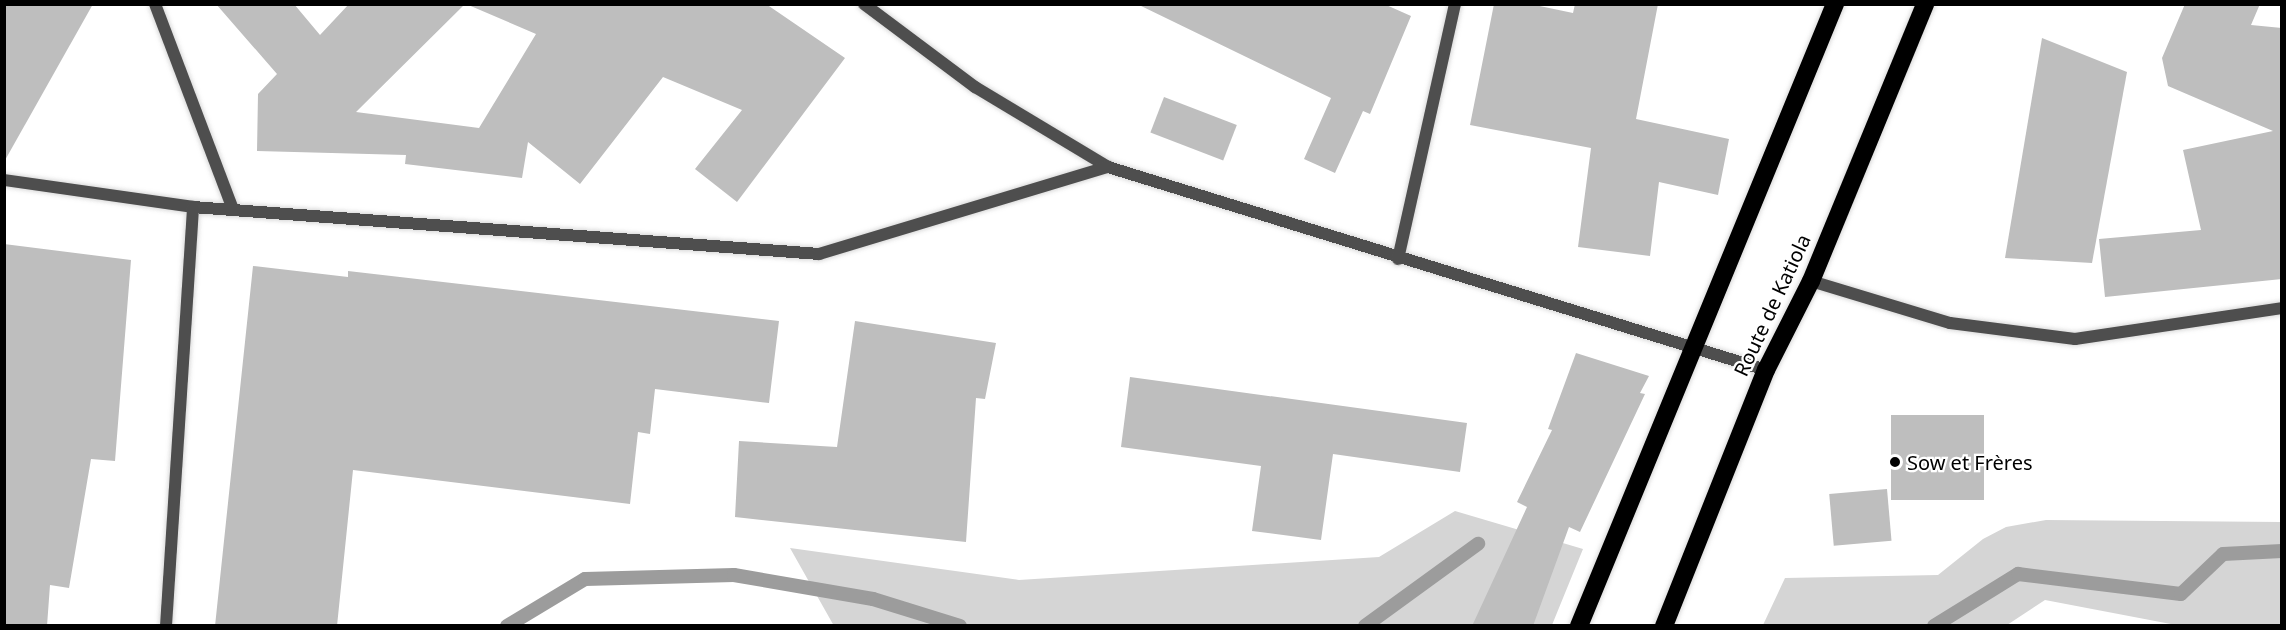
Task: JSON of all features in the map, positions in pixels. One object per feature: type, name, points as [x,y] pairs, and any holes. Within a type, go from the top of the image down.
[{"type":"highway","points":[[1580,626],[1835,4]]},
{"type":"highway","name":"Route de Katiola","points":[[1664,626],[1766,370],[1810,281],[1925,4]]},
{"type":"street","points":[[155,4],[233,209]]},
{"type":"street","points":[[864,4],[975,87],[1054,138],[1108,167],[1766,370]]},
{"type":"street","points":[[1398,258],[1455,4]]},
{"type":"street","points":[[4,180],[193,207],[819,254],[1108,167]]},
{"type":"street","points":[[166,626],[193,207]]},
{"type":"street","points":[[1810,281],[1950,323],[2075,339],[2282,308]]},
{"type":"shaded area","points":[[1455,511],[1583,549],[1552,625],[834,626],[790,548],[1019,580],[1379,557]]},
{"type":"shaded area","points":[[2046,520],[2281,522],[2281,625],[2176,625],[2045,600],[2007,625],[1763,625],[1785,578],[1938,575],[1983,539],[2006,527]]},
{"type":"building","points":[[4,4],[93,4],[4,162]]},
{"type":"building","points":[[216,4],[294,4],[320,35],[349,4],[465,4],[356,112],[479,128],[536,34],[466,4],[766,4],[845,58],[737,202],[695,169],[742,110],[663,77],[580,184],[528,142],[522,178],[405,164],[406,155],[257,151],[258,94],[277,74]]},
{"type":"building","points":[[1137,4],[1384,4],[1411,16],[1370,114],[1363,111],[1335,173],[1304,159],[1331,98]]},
{"type":"building","points":[[1494,4],[1530,4],[1573,13],[1575,4],[1658,4],[1636,119],[1729,139],[1718,195],[1659,182],[1650,256],[1578,247],[1591,148],[1470,125]]},
{"type":"building","points":[[2185,4],[2260,4],[2251,25],[2282,28],[2282,279],[2105,297],[2099,239],[2201,230],[2183,150],[2273,131],[2168,86],[2162,58]]},
{"type":"building","points":[[2042,38],[2127,72],[2092,263],[2005,258]]},
{"type":"building","points":[[1164,97],[1237,125],[1223,160],[1150,132]]},
{"type":"building","points":[[4,244],[131,260],[115,461],[91,459],[69,588],[50,585],[47,626],[4,626]]},
{"type":"building","points":[[253,266],[348,277],[348,271],[779,321],[769,403],[655,389],[650,434],[638,432],[630,504],[353,470],[337,626],[215,626]]},
{"type":"building","points":[[855,321],[996,343],[985,399],[976,398],[966,542],[735,517],[739,441],[837,447]]},
{"type":"building","points":[[1576,353],[1649,376],[1640,393],[1645,394],[1580,532],[1569,527],[1533,626],[1472,626],[1527,507],[1517,502],[1552,430],[1548,429]]},
{"type":"building","points":[[1130,377],[1467,423],[1460,472],[1333,454],[1321,540],[1252,531],[1261,466],[1121,447]]},
{"type":"building","points":[[1891,415],[1984,415],[1984,500],[1891,500]]},
{"type":"building","points":[[1887,489],[1892,541],[1834,546],[1829,494]]},
{"type":"waterway","points":[[1365,626],[1478,544]]},
{"type":"waterway","points":[[1934,626],[2018,574],[2181,594],[2223,554],[2282,551]]},
{"type":"waterway","points":[[507,626],[585,579],[734,575],[873,599],[960,626]]},
{"type":"place","name":"Sow et Frères","points":[[1895,462]]}]
